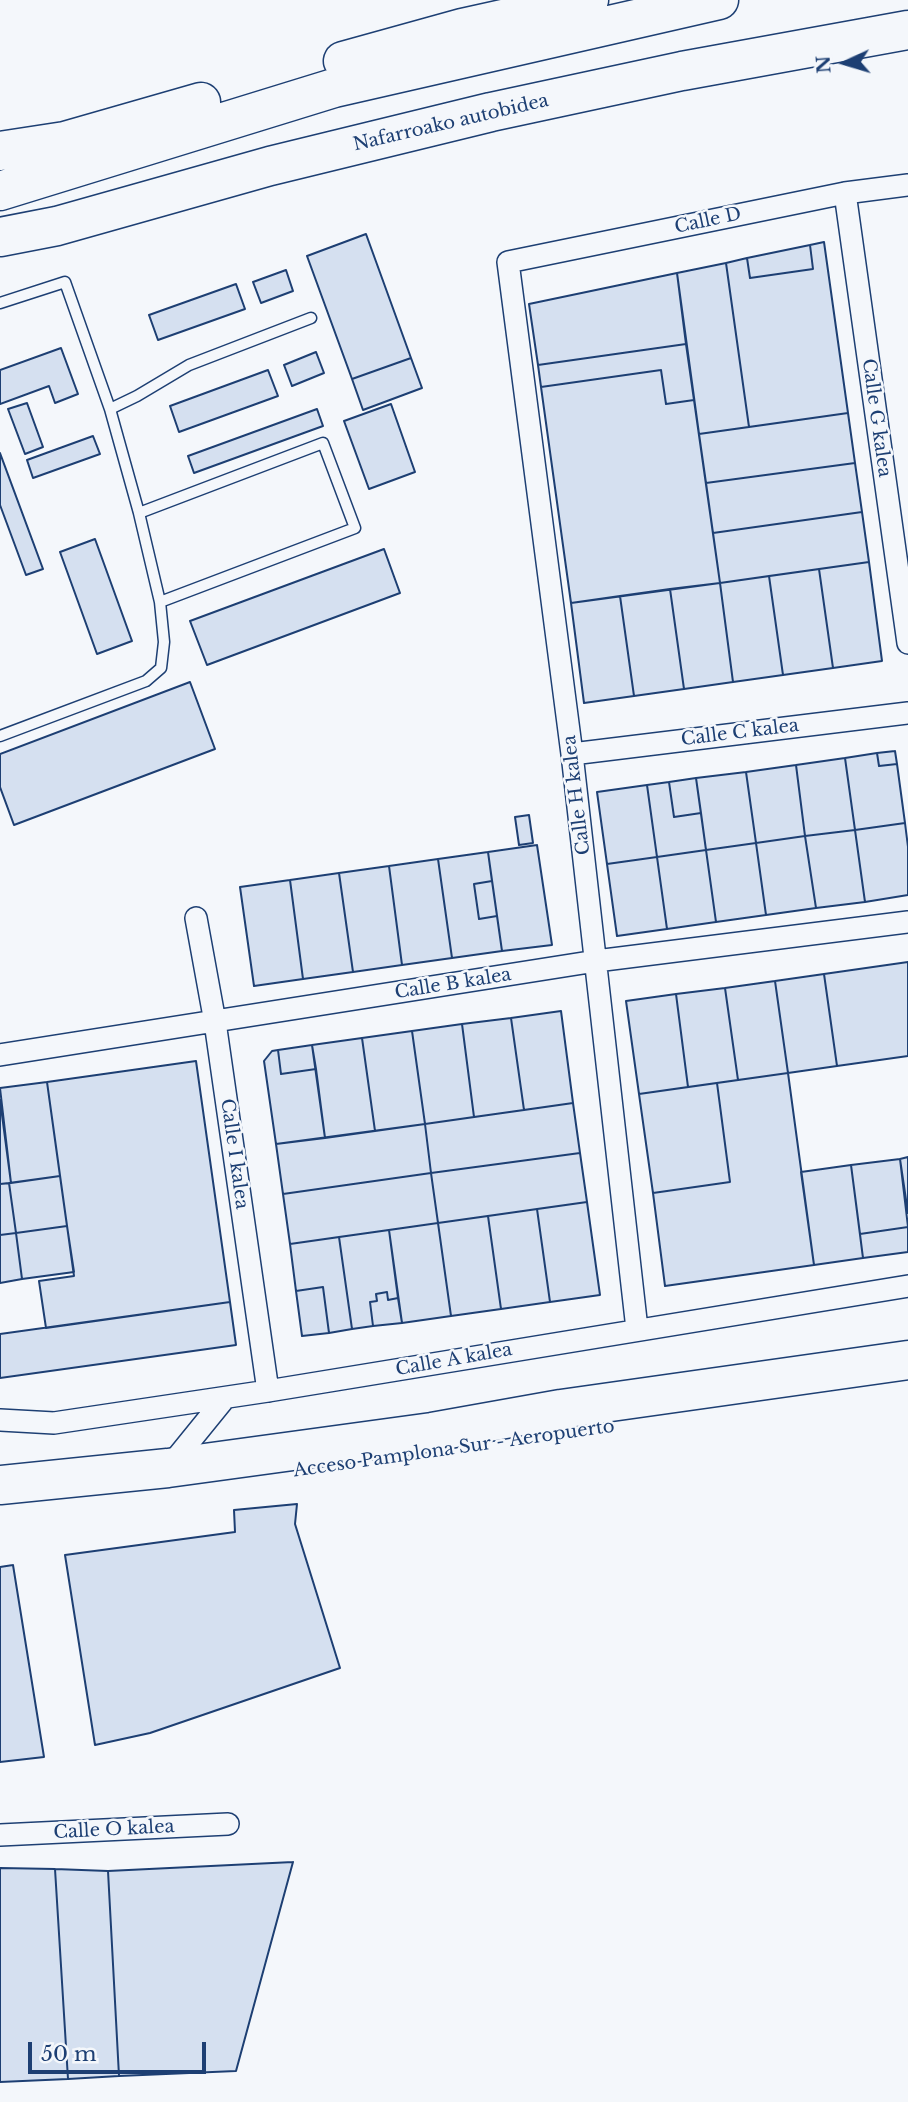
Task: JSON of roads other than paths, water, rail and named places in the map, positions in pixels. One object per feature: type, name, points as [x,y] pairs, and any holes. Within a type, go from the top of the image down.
[{"type":"highway","points":[[0,151],[65,141],[462,28],[589,0]]},
{"type":"highway","points":[[0,191],[334,88],[719,0]]},
{"type":"highway","name":"Nafarroako autobidea","points":[[0,237],[57,226],[270,166],[491,112],[682,71],[908,30]]},
{"type":"highway","points":[[0,263],[57,226]]},
{"type":"highway","name":"Acceso Pamplona Sur - Aeropuerto","points":[[0,1485],[167,1468],[432,1432],[561,1409],[908,1360]]},
{"type":"highway","name":"Acceso Pamplona Sur - Aeropuerto","points":[[0,1511],[908,1387]]},
{"type":"street","name":"Calle D","points":[[508,262],[845,193],[908,185]]},
{"type":"street","name":"Calle G kalea","points":[[845,193],[908,643]]},
{"type":"street","name":"Calle H kalea","points":[[508,262],[572,754],[637,1329]]},
{"type":"street","name":"Calle C kalea","points":[[572,754],[908,713]]},
{"type":"street","name":"Calle I kalea","points":[[196,918],[215,1022],[268,1391]]},
{"type":"street","name":"Calle B kalea","points":[[0,1055],[596,961],[908,922]]},
{"type":"street","name":"Calle A kalea","points":[[0,1420],[54,1423],[225,1398],[908,1286]]},
{"type":"street","points":[[167,1468],[225,1398]]},
{"type":"street","name":"Calle O kalea","points":[[0,1836],[228,1824]]},
{"type":"lane","points":[[0,303],[65,282],[110,409],[139,513],[160,602],[164,642],[161,668],[146,681],[0,736]]},
{"type":"lane","points":[[110,409],[189,365],[311,318]]},
{"type":"lane","points":[[139,513],[323,443],[355,528],[160,602]]}]
